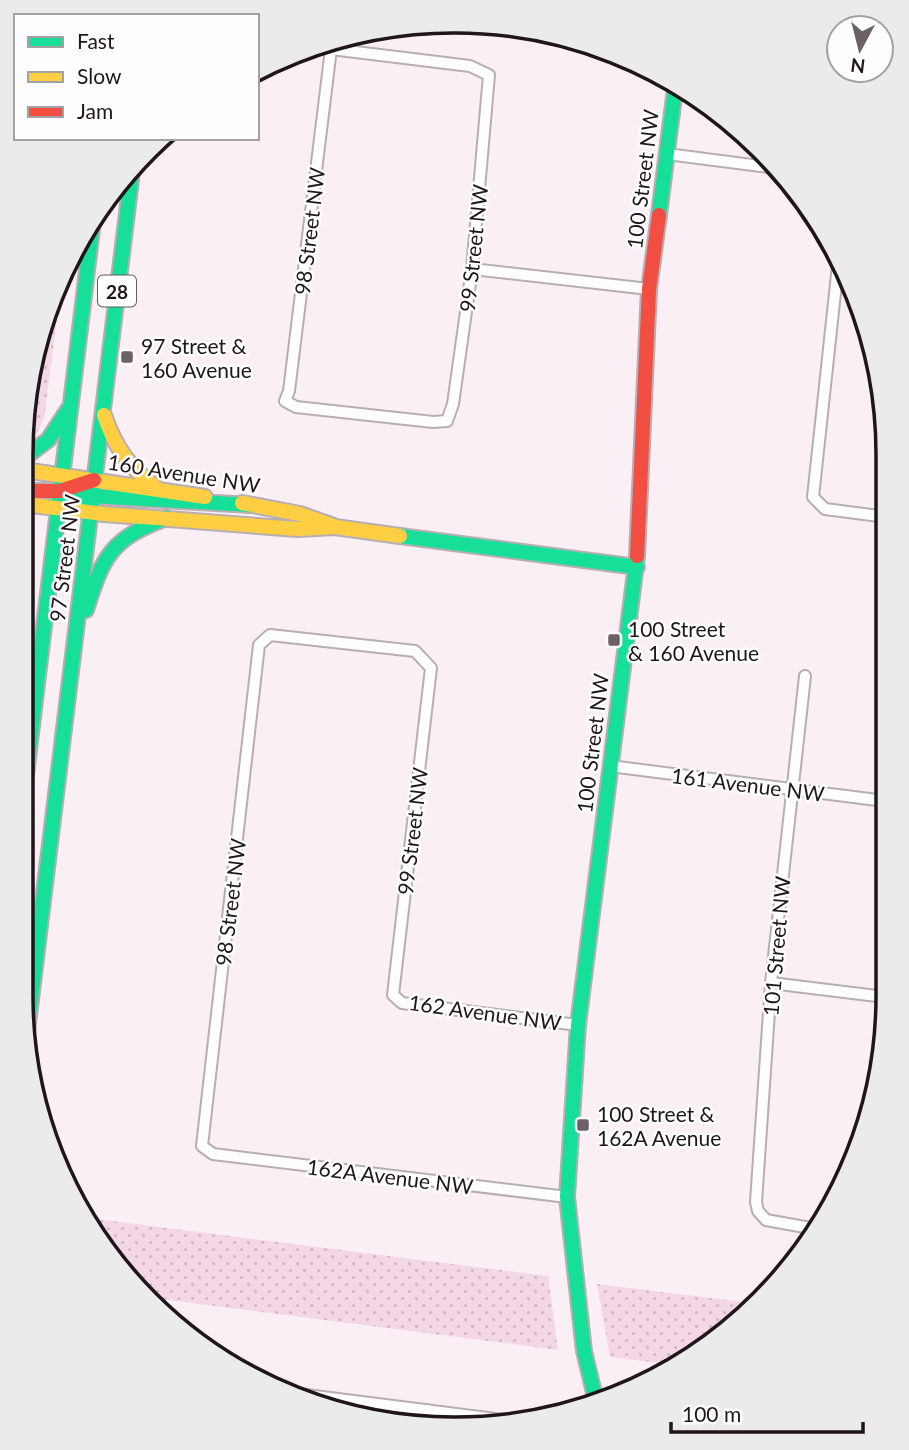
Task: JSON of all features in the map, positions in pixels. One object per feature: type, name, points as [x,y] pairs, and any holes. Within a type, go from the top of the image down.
[{"type":"street","name":"99 Street NW","points":[[339,50],[470,65],[489,75],[472,269],[452,410],[447,421]]},
{"type":"street","name":"98 Street NW","points":[[331,52],[289,391],[285,401],[296,407],[433,422],[447,421]]},
{"type":"street","name":"100 Street NW","points":[[594,1393],[584,1351],[566,1197],[578,1026],[637,567],[649,289],[673,95]]},
{"type":"street","points":[[667,154],[761,166]]},
{"type":"street","name":"97 Street NW","points":[[33,954],[74,652],[130,186]]},
{"type":"street","name":"97 Street NW","points":[[33,716],[90,244]]},
{"type":"street","points":[[472,269],[649,289]]},
{"type":"street","points":[[837,278],[813,497],[825,509],[876,516]]},
{"type":"street","points":[[33,451],[48,440],[70,406]]},
{"type":"street","points":[[103,410],[117,451],[158,489]]},
{"type":"street","name":"160 Avenue NW","points":[[33,471],[294,511],[335,527]]},
{"type":"street","points":[[33,491],[60,491],[94,480]]},
{"type":"street","points":[[58,508],[64,501],[92,496],[251,505]]},
{"type":"street","name":"160 Avenue NW","points":[[33,505],[297,529],[335,527],[637,567]]},
{"type":"street","points":[[74,652],[98,570],[105,557],[133,531],[166,518]]},
{"type":"street","name":"99 Street NW","points":[[259,645],[270,635],[415,651],[431,668],[393,995]]},
{"type":"street","name":"98 Street NW","points":[[213,1154],[202,1146],[259,645]]},
{"type":"street","name":"101 Street NW","points":[[805,676],[771,983],[756,1202],[760,1216],[777,1224],[806,1228]]},
{"type":"street","name":"161 Avenue NW","points":[[610,766],[876,800]]},
{"type":"street","points":[[771,983],[876,997]]},
{"type":"street","name":"162 Avenue NW","points":[[393,995],[402,1003],[578,1026]]},
{"type":"street","name":"162A Avenue NW","points":[[213,1154],[566,1197]]},
{"type":"street","points":[[332,1398],[472,1416]]},
{"type":"street","points":[[428,1410],[428,1416]]},
{"type":"shaded area","points":[[58,314],[44,418],[33,441],[41,372]]},
{"type":"shaded area","points":[[98,1219],[548,1276],[558,1350],[164,1300],[120,1252]]},
{"type":"shaded area","points":[[597,1284],[743,1302],[711,1330],[659,1363],[610,1357]]},
{"type":"traffic: fast","points":[[659,215],[674,95]]},
{"type":"traffic: fast","points":[[33,983],[130,186]]},
{"type":"traffic: fast","points":[[33,717],[90,244]]},
{"type":"traffic: fast","points":[[33,451],[48,440],[69,408]]},
{"type":"traffic: fast","points":[[58,508],[64,501],[92,496],[251,505]]},
{"type":"traffic: fast","points":[[86,610],[98,576],[112,552],[133,534],[166,518]]},
{"type":"traffic: fast","points":[[400,536],[637,567]]},
{"type":"traffic: fast","points":[[594,1393],[584,1351],[567,1197],[578,1025],[637,556]]},
{"type":"traffic: slow","points":[[104,415],[113,438],[125,457],[158,489]]},
{"type":"traffic: slow","points":[[33,471],[205,497]]},
{"type":"traffic: slow","points":[[242,503],[300,514],[334,526]]},
{"type":"traffic: slow","points":[[33,505],[104,514],[297,529],[335,527],[400,536]]},
{"type":"traffic: jam","points":[[637,556],[649,289],[659,215]]},
{"type":"traffic: jam","points":[[33,491],[60,491],[94,480]]},
{"type":"place","name":"97 Street & 160 Avenue","points":[[127,357]]},
{"type":"place","name":"100 Street & 160 Avenue","points":[[614,640]]},
{"type":"place","name":"100 Street & 162A Avenue","points":[[583,1125]]}]
